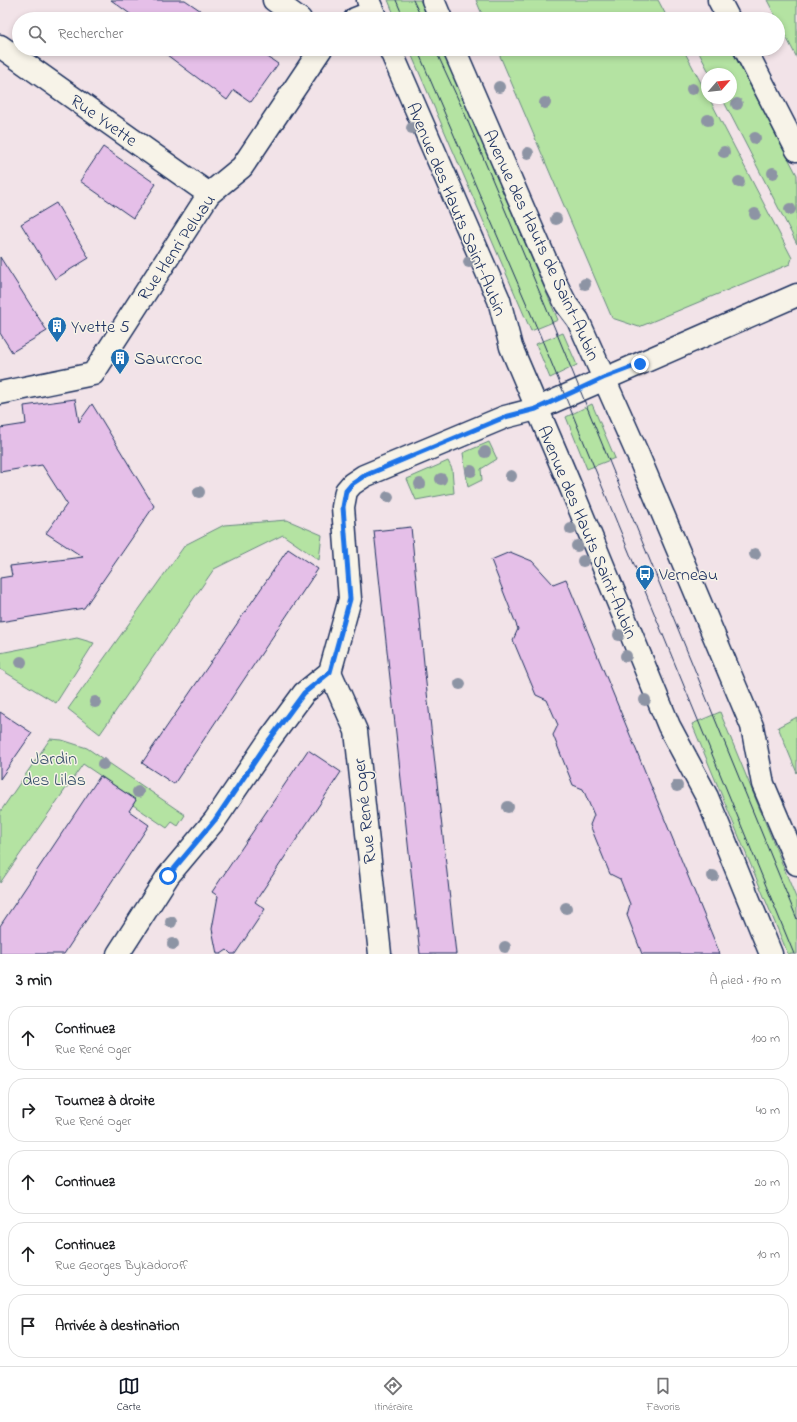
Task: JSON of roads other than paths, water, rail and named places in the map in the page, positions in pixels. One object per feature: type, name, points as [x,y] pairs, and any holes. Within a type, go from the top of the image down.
[{"type":"street","points":[[274,0],[290,12]]},
{"type":"street","points":[[433,0],[438,12]]},
{"type":"street","points":[[719,0],[725,12]]},
{"type":"street","name":"Rue Yvette","points":[[0,46],[12,55]]},
{"type":"street","name":"Rue Yvette","points":[[14,56],[208,194]]},
{"type":"street","name":"Rue Henri Peluau","points":[[0,393],[93,374],[208,194],[242,167],[316,56]]},
{"type":"street","name":"Avenue des Hauts Saint-Aubin","points":[[393,56],[499,300],[511,346],[536,409],[569,483],[669,726],[707,797],[771,954]]},
{"type":"street","name":"Avenue des Hauts de Saint-Aubin","points":[[457,56],[556,284],[566,304],[578,320],[638,455],[752,726],[763,784],[797,864]]},
{"type":"street","points":[[748,56],[797,150]]},
{"type":"street","points":[[118,954],[168,876],[215,820],[304,693],[330,672],[350,599],[343,507],[346,491],[352,484],[371,473],[505,417],[536,409],[603,378],[797,295]]},
{"type":"street","name":"Rue René Oger","points":[[330,672],[356,731],[380,954]]},
{"type":"tram line","points":[[396,0],[401,12]]},
{"type":"tram line","points":[[413,0],[419,12]]},
{"type":"tram line","points":[[420,56],[540,335],[794,954]]},
{"type":"tram line","points":[[438,56],[464,112],[555,329],[797,919]]},
{"type":"place","name":"Yvette 5","points":[[57,343]]},
{"type":"place","name":"Saurcroc","points":[[120,375]]},
{"type":"place","name":"Verneau","points":[[645,591]]},
{"type":"park label","name":"Jardin des Lilas","points":[[54,768]]}]
